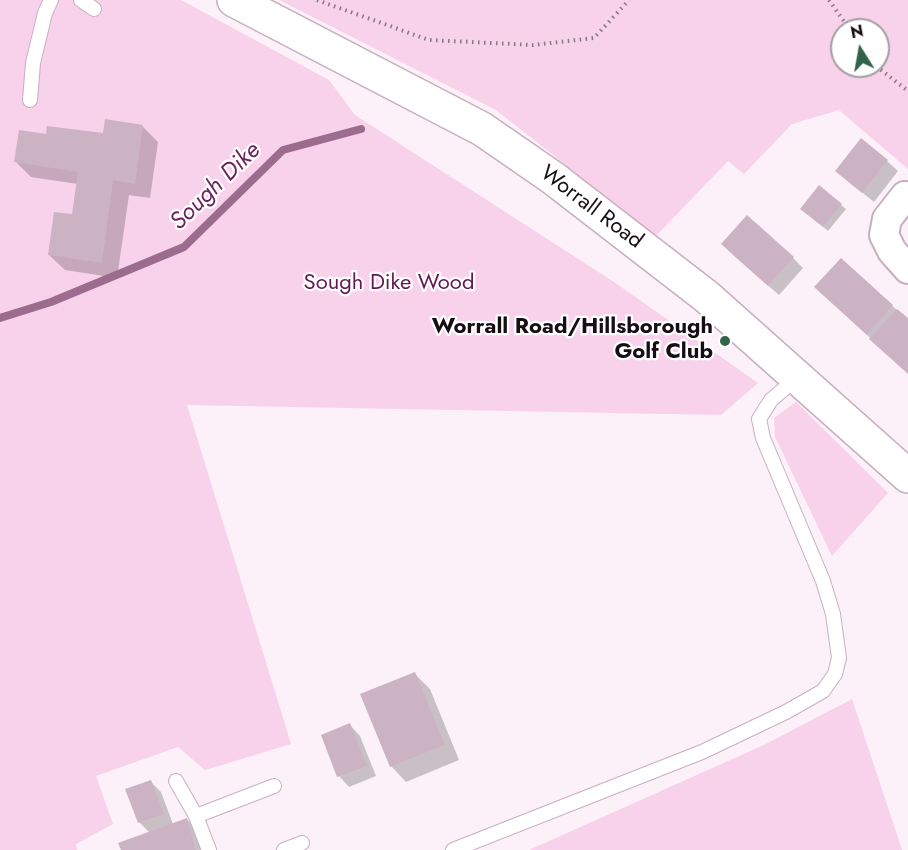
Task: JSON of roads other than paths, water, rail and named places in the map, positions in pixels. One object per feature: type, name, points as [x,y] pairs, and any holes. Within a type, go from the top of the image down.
[{"type":"street","name":"Worrall Road","points":[[234,0],[482,129],[553,178],[707,297],[908,476]]},
{"type":"street","points":[[905,196],[887,219],[884,235],[892,251],[908,269]]},
{"type":"lane","points":[[30,100],[33,63],[45,13],[51,0]]},
{"type":"lane","points":[[81,0],[94,9]]},
{"type":"lane","points":[[461,849],[702,752],[786,712],[823,691],[835,674],[839,658],[833,614],[824,581],[763,438],[759,419],[771,400],[798,377]]},
{"type":"lane","points":[[176,781],[196,816],[209,850]]},
{"type":"lane","points":[[196,816],[274,786]]},
{"type":"lane","points":[[284,850],[302,843]]},
{"type":"waterway","name":"Sough Dike","points":[[0,318],[51,302],[184,247],[283,150],[361,129]]},
{"type":"place","name":"Worrall Road/Hillsborough Golf Club","points":[[725,341]]},
{"type":"park label","name":"Sough Dike Wood","points":[[389,284]]}]
